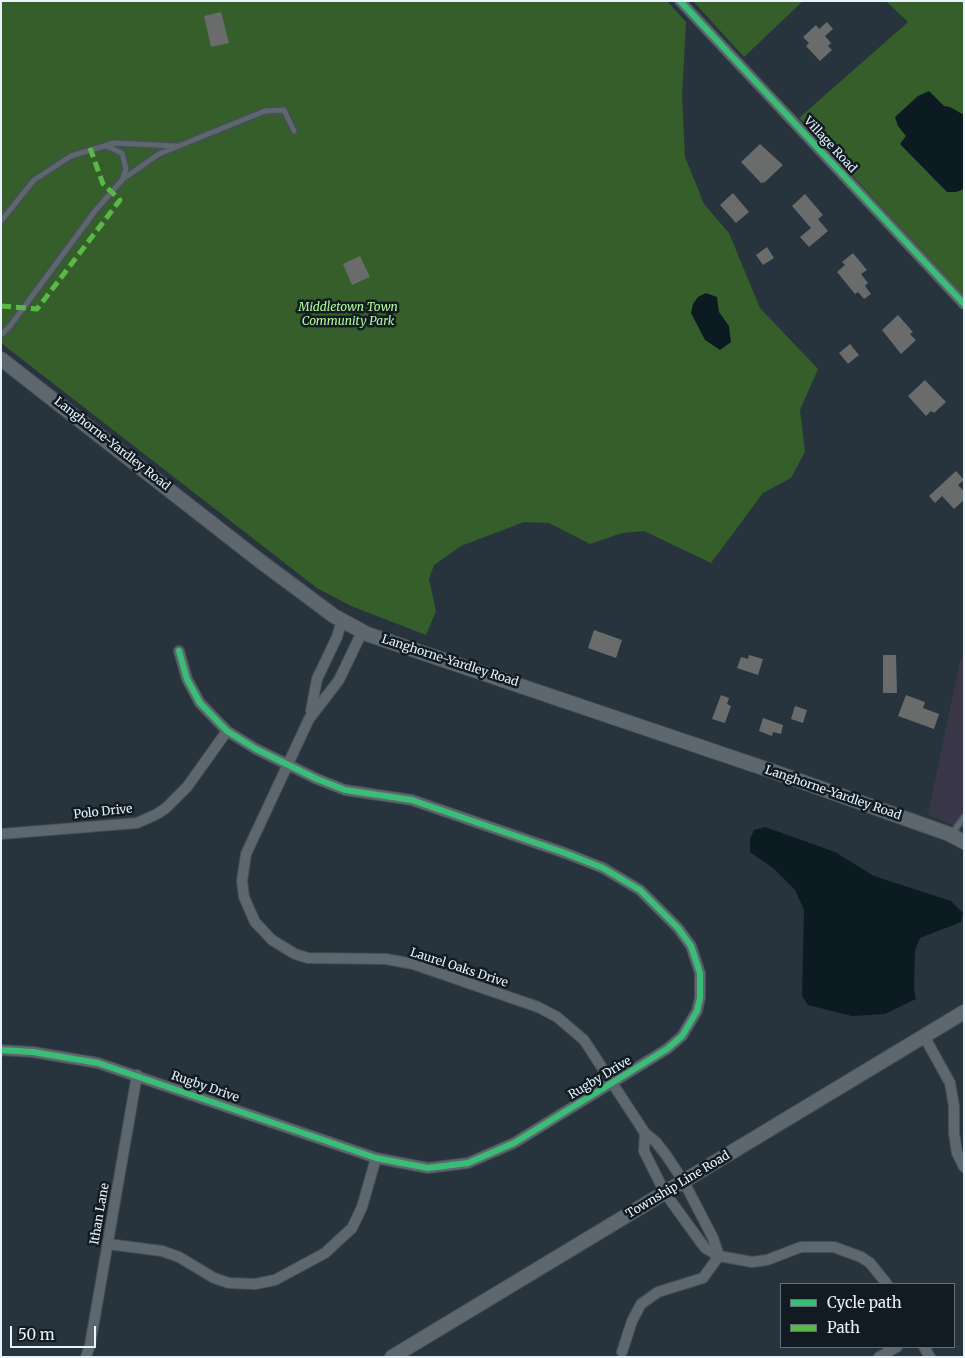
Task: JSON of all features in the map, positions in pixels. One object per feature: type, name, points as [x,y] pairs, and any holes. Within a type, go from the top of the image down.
[{"type":"main road","name":"Langhorne-Yardley Road","points":[[1,359],[260,561],[342,620],[362,632],[772,771],[964,842]]},
{"type":"main road","name":"Township Line Road","points":[[392,1357],[964,1012]]},
{"type":"street","name":"Village Road","points":[[680,1],[964,304]]},
{"type":"street","name":"Laurel Oaks Drive","points":[[309,719],[317,679],[337,637],[342,620]]},
{"type":"street","name":"Laurel Oaks Drive","points":[[362,632],[339,680],[309,719],[254,834],[243,866],[244,898],[249,911],[262,931],[282,947],[308,958],[365,957],[413,964],[538,1008],[557,1017],[584,1040],[644,1133],[656,1142],[684,1182],[713,1238],[719,1256]]},
{"type":"street","name":"Rugby Drive","points":[[1,1050],[65,1056],[137,1075],[376,1158],[428,1168],[468,1163],[514,1143],[667,1050],[682,1036],[690,1024],[700,998],[700,973],[691,946],[655,903],[624,878],[588,862],[412,800],[345,790],[288,764],[227,732],[215,721],[194,693],[187,679],[179,651]]},
{"type":"street","name":"Polo Drive","points":[[1,834],[137,822],[157,814],[166,808],[187,787],[227,732]]},
{"type":"street","points":[[924,1036],[950,1083],[954,1106],[954,1133],[957,1153],[964,1167]]},
{"type":"street","name":"Ithan Lane","points":[[86,1357],[90,1345],[137,1075]]},
{"type":"street","name":"Laurel Oaks Drive","points":[[644,1133],[644,1151],[665,1193],[705,1248],[719,1256]]},
{"type":"street","points":[[108,1244],[162,1251],[179,1257],[214,1278],[229,1283],[255,1284],[275,1280],[325,1253],[352,1228],[362,1206],[376,1158]]},
{"type":"street","points":[[622,1352],[629,1327],[641,1304],[658,1292],[703,1278],[719,1256],[752,1262],[767,1260],[801,1247],[834,1247],[861,1257],[870,1264],[886,1283]]},
{"type":"street","points":[[879,1357],[894,1348]]},
{"type":"lane","points":[[1,334],[10,326],[95,212],[123,179],[159,154],[266,111],[284,110],[294,131]]},
{"type":"lane","points":[[1,221],[34,180],[71,156],[114,143],[179,147]]},
{"type":"lane","points":[[106,146],[122,153],[126,169],[123,179]]},
{"type":"lane","points":[[951,836],[964,817]]},
{"type":"shaded area","points":[[964,653],[964,829],[928,815],[960,660]]},
{"type":"green space","name":"Middletown Town Community Park","points":[[1,1],[667,1],[686,22],[682,96],[685,157],[704,204],[729,233],[760,308],[818,369],[800,410],[805,452],[791,478],[763,493],[711,563],[644,531],[622,533],[590,544],[549,523],[524,522],[461,546],[434,565],[429,579],[436,611],[426,635],[351,606],[317,588],[1,343]]},
{"type":"green space","points":[[693,1],[803,1],[744,57]]},
{"type":"green space","points":[[886,1],[964,1],[964,296],[799,118],[908,22]]},
{"type":"water","points":[[929,91],[944,106],[950,107],[964,115],[964,189],[956,192],[947,192],[900,144],[906,136],[898,126],[895,117],[918,96]]},
{"type":"water","points":[[706,293],[717,297],[719,312],[729,326],[731,342],[720,350],[705,340],[691,313],[693,304],[698,297]]},
{"type":"water","points":[[765,827],[835,852],[874,876],[951,901],[963,913],[961,922],[920,938],[915,950],[914,988],[916,999],[885,1014],[852,1016],[808,1005],[802,996],[804,910],[795,890],[773,868],[750,852],[750,839],[754,830]]},
{"type":"building","points":[[221,12],[229,43],[211,47],[204,16]]},
{"type":"building","points":[[827,22],[833,29],[825,36],[831,43],[828,46],[832,50],[820,61],[806,46],[809,43],[803,37],[816,25],[819,29]]},
{"type":"building","points":[[760,144],[783,165],[765,182],[761,183],[741,162]]},
{"type":"building","points":[[733,193],[749,212],[736,223],[720,205]]},
{"type":"building","points":[[805,194],[823,215],[818,219],[828,231],[809,247],[800,237],[811,228],[792,206]]},
{"type":"building","points":[[767,247],[774,258],[763,265],[756,255]]},
{"type":"building","points":[[853,253],[867,270],[861,274],[868,283],[865,286],[871,294],[864,299],[858,292],[855,294],[837,272],[845,265],[842,262]]},
{"type":"building","points":[[360,256],[370,277],[352,285],[343,264]]},
{"type":"building","points":[[898,315],[913,332],[910,334],[916,340],[901,354],[882,330]]},
{"type":"building","points":[[850,344],[859,355],[848,364],[839,353]]},
{"type":"building","points":[[925,380],[946,402],[934,413],[931,411],[926,416],[908,396]]},
{"type":"building","points":[[956,471],[964,480],[958,485],[964,491],[964,500],[954,509],[942,496],[935,503],[929,496]]},
{"type":"building","points":[[594,630],[622,640],[616,658],[588,648]]},
{"type":"building","points":[[749,655],[763,659],[758,675],[737,668],[741,657],[748,659]]},
{"type":"building","points":[[883,655],[896,655],[897,693],[883,693]]},
{"type":"building","points":[[721,695],[729,698],[727,704],[731,706],[725,723],[712,719]]},
{"type":"building","points":[[906,695],[925,702],[923,708],[939,714],[934,729],[898,716]]},
{"type":"building","points":[[795,706],[807,710],[803,723],[791,719]]},
{"type":"building","points":[[763,718],[783,725],[781,734],[773,732],[772,736],[759,731]]},
{"type":"marked path","points":[[1,306],[37,309],[120,200],[103,184],[90,148]]},
{"type":"cycle path","points":[[680,1],[964,304]]},
{"type":"cycle path","points":[[1,1050],[33,1052],[98,1063],[376,1158],[428,1168],[468,1163],[514,1143],[667,1049],[682,1036],[697,1011],[700,998],[700,973],[691,946],[678,928],[640,890],[603,868],[565,853],[412,800],[345,790],[317,779],[256,749],[227,731],[200,703],[187,679],[179,651]]}]
